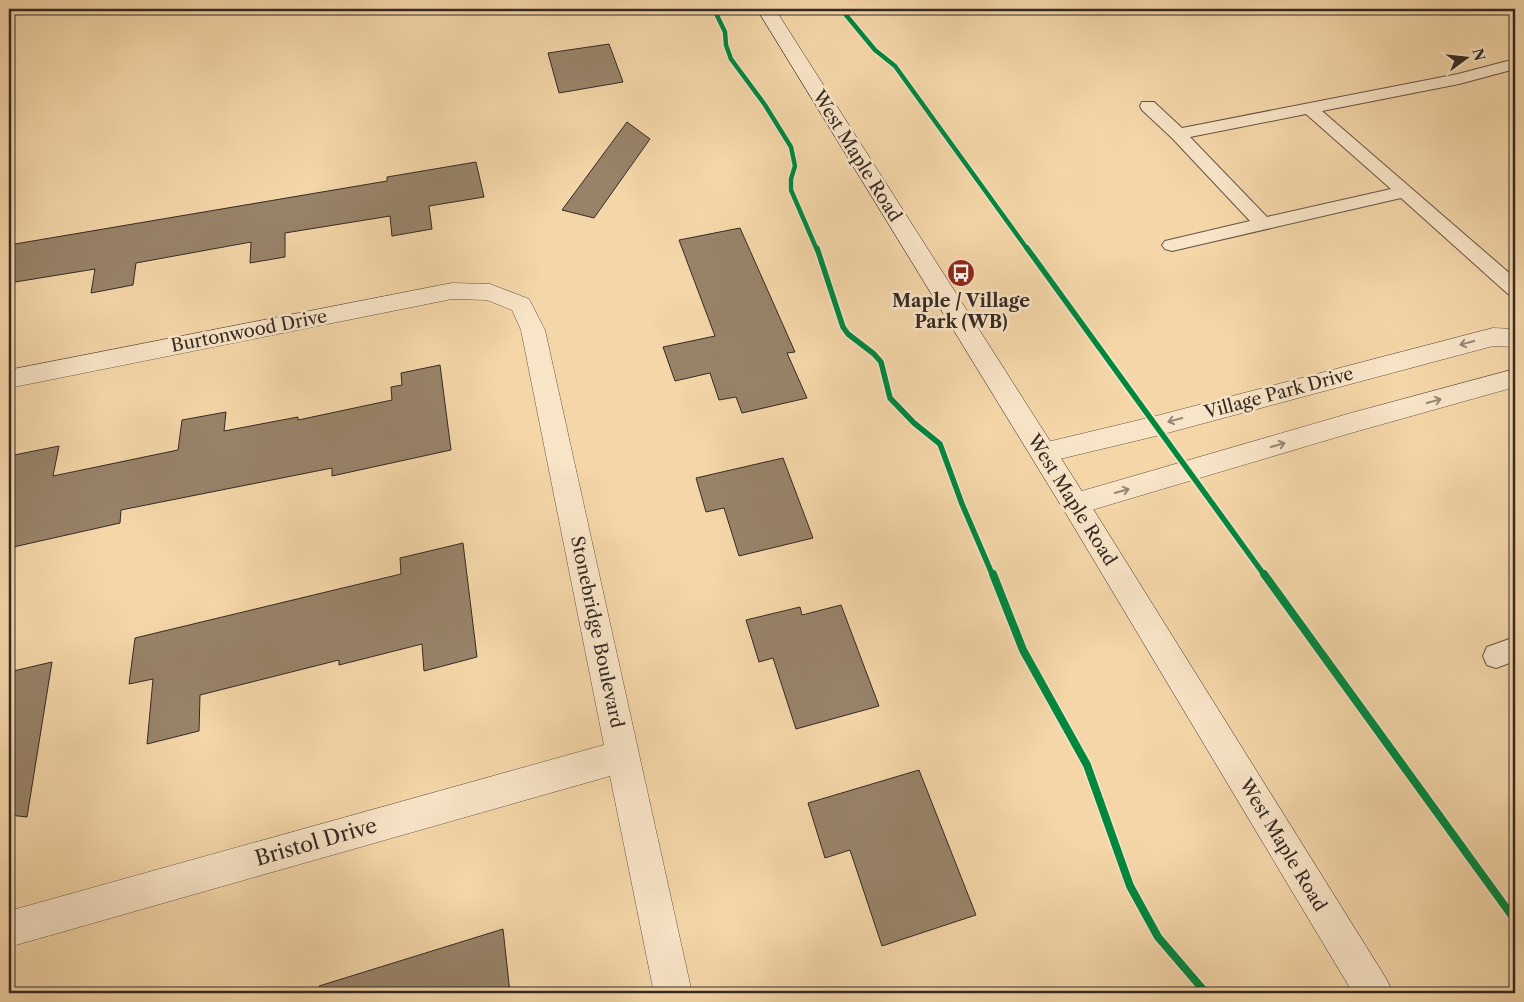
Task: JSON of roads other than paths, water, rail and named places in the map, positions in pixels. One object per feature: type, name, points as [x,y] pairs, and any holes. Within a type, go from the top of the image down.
[{"type":"street","name":"West Maple Road","points":[[766,9],[1075,504],[1374,993]]},
{"type":"street","name":"Burtonwood Drive","points":[[9,379],[452,291],[490,292]]},
{"type":"street","name":"Stonebridge Boulevard","points":[[490,292],[521,305],[533,330],[673,993]]},
{"type":"street","name":"Village Park Drive","points":[[1043,453],[1493,337],[1515,338]]},
{"type":"street","points":[[1075,504],[1351,423],[1515,378]]},
{"type":"street","name":"Bristol Drive","points":[[9,929],[623,756]]},
{"type":"lane","points":[[1178,134],[1459,79],[1515,64]]},
{"type":"lane","points":[[1148,106],[1178,134],[1263,224]]},
{"type":"lane","points":[[1310,108],[1515,289]]},
{"type":"lane","points":[[1172,245],[1405,192]]},
{"type":"place","name":"Maple / Village Park (WB)","points":[[961,273]]}]
